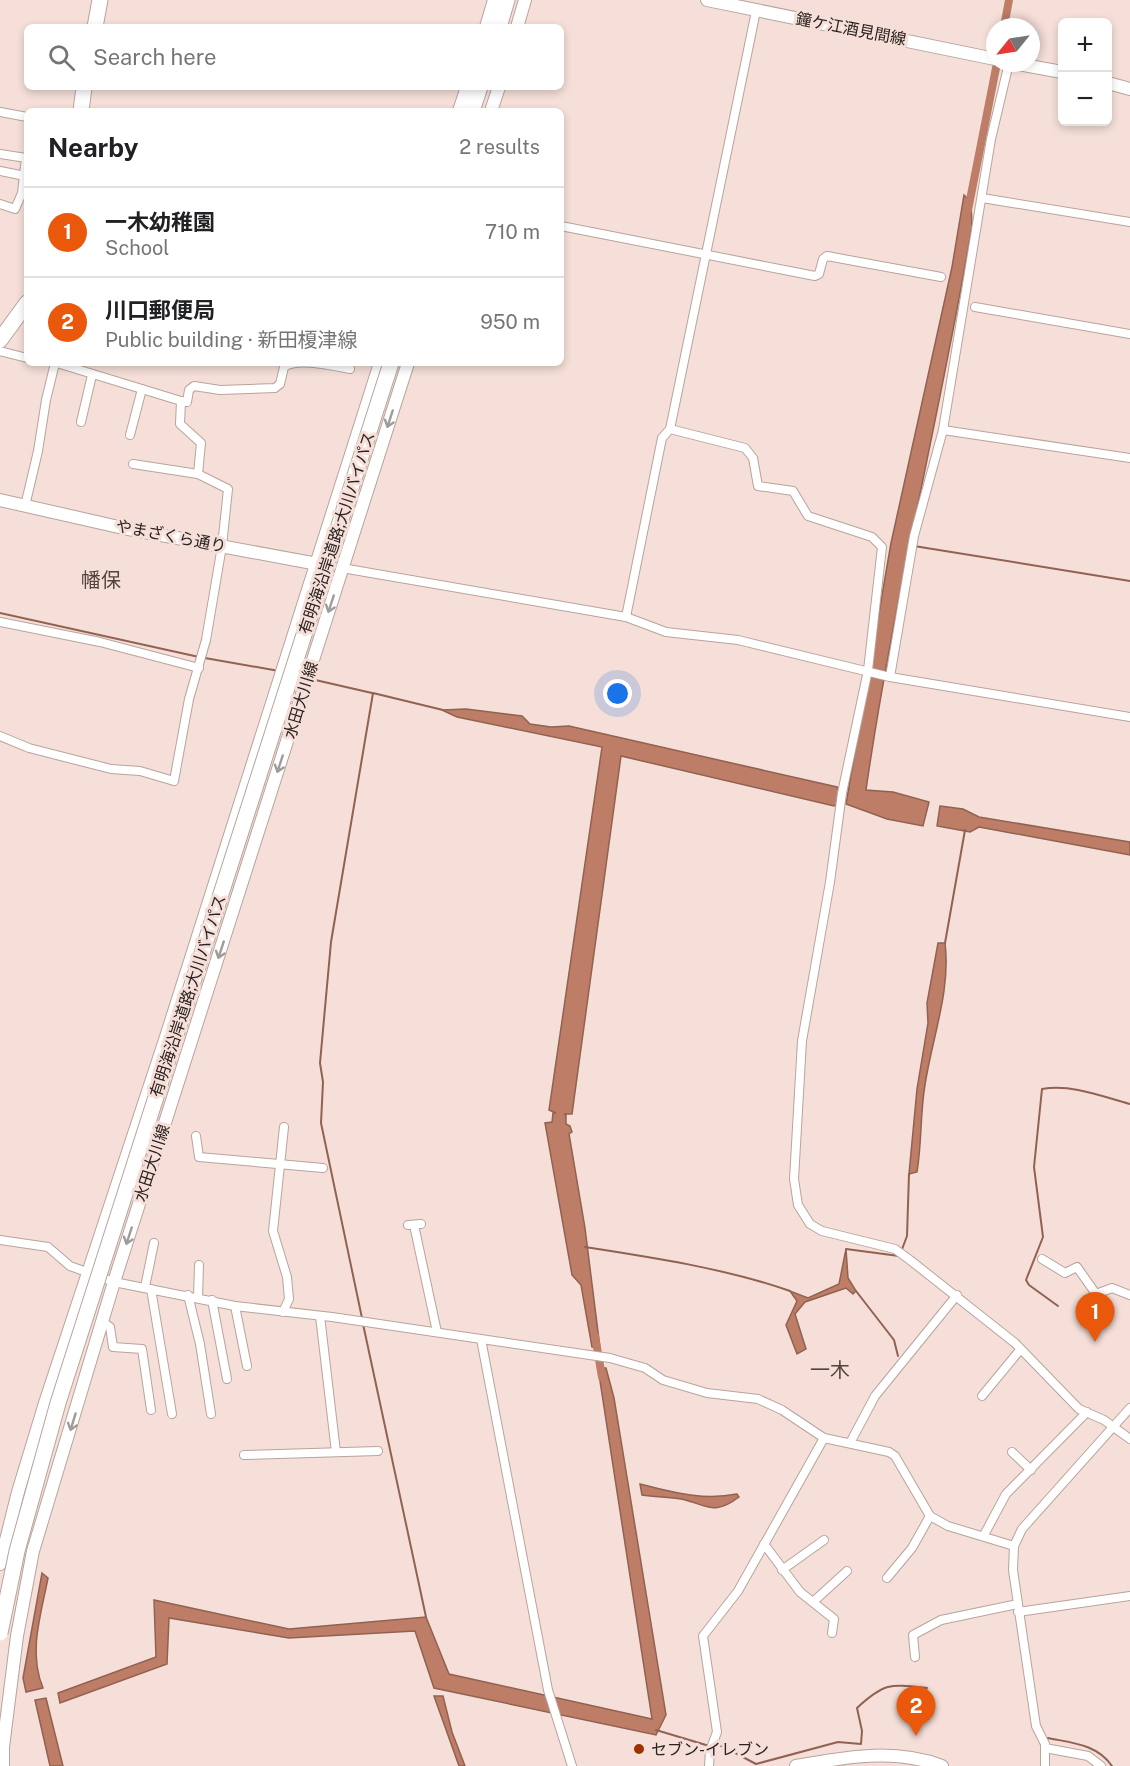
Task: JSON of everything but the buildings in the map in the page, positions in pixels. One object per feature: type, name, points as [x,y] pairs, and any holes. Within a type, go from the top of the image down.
[{"type":"highway","points":[[96,24],[100,0]]},
{"type":"highway","points":[[498,24],[505,0]]},
{"type":"highway","points":[[81,108],[84,90]]},
{"type":"highway","points":[[471,108],[477,90]]},
{"type":"highway","points":[[3,331],[24,306]]},
{"type":"highway","name":"有明海沿岸道路;大川バイパス","points":[[0,1608],[22,1512],[67,1359],[388,366]]},
{"type":"highway","name":"有明海沿岸道路;大川バイパス","points":[[0,1633],[19,1542],[58,1403],[388,366]]},
{"type":"main road","points":[[487,24],[494,0]]},
{"type":"main road","points":[[518,24],[525,0]]},
{"type":"main road","name":"鐘ケ江酒見間線","points":[[707,0],[986,57]]},
{"type":"main road","points":[[1040,68],[1058,71]]},
{"type":"main road","points":[[1112,84],[1130,89]]},
{"type":"main road","points":[[460,108],[466,90]]},
{"type":"main road","points":[[492,108],[498,90]]},
{"type":"main road","name":"水田大川線","points":[[0,1564],[18,1492],[86,1274],[165,1040],[379,366]]},
{"type":"main road","name":"水田大川線","points":[[3,1766],[3,1748],[16,1647],[33,1551],[104,1323],[114,1282],[407,366]]},
{"type":"main road","name":"やまざくら通り","points":[[0,500],[222,546],[342,568]]},
{"type":"main road","points":[[796,1766],[848,1757],[902,1761],[924,1759],[942,1766]]},
{"type":"street","points":[[626,617],[662,438],[670,429],[756,11]]},
{"type":"street","points":[[889,677],[914,536],[943,430],[991,139],[1007,72]]},
{"type":"street","points":[[0,112],[24,116]]},
{"type":"street","points":[[0,154],[24,158]]},
{"type":"street","points":[[0,171],[24,176]]},
{"type":"street","points":[[0,204],[15,209],[24,193]]},
{"type":"street","points":[[982,198],[1130,222]]},
{"type":"street","points":[[564,227],[815,276],[819,274],[824,257],[827,256],[941,277]]},
{"type":"street","points":[[975,307],[1130,334]]},
{"type":"street","points":[[0,351],[24,357]]},
{"type":"street","points":[[25,506],[38,451],[45,400],[55,366]]},
{"type":"street","points":[[65,366],[187,402],[189,390],[194,386],[220,390],[275,388],[280,384],[284,366]]},
{"type":"street","points":[[332,366],[350,369]]},
{"type":"street","points":[[81,422],[92,375]]},
{"type":"street","points":[[130,435],[142,389]]},
{"type":"street","points":[[181,401],[180,424],[201,443],[198,474]]},
{"type":"street","points":[[670,429],[745,448],[753,458],[758,486],[793,491],[808,516],[879,542],[882,550],[869,671],[842,793],[802,1041],[796,1128],[796,1194],[804,1216],[816,1228],[900,1254],[957,1296],[1020,1350],[1079,1409],[1130,1440]]},
{"type":"street","points":[[943,430],[1130,458]]},
{"type":"street","points":[[0,736],[29,748],[111,769],[140,771],[174,781],[189,699],[203,651],[222,546],[228,489],[198,474],[133,464]]},
{"type":"street","points":[[342,568],[626,617],[666,632],[738,640],[889,677],[1130,717]]},
{"type":"street","points":[[0,622],[100,642],[199,668]]},
{"type":"street","points":[[283,1312],[289,1299],[287,1277],[273,1231],[284,1127]]},
{"type":"street","points":[[196,1136],[200,1157],[323,1168]]},
{"type":"street","points":[[414,1225],[437,1332]]},
{"type":"street","points":[[0,1240],[48,1247],[70,1266],[86,1274],[114,1282],[235,1306],[362,1321],[592,1354],[645,1368],[663,1380],[707,1394],[758,1399],[782,1410],[824,1438],[884,1450],[895,1456],[930,1516],[948,1526],[984,1534],[1014,1546]]},
{"type":"street","points":[[154,1244],[148,1288],[172,1414]]},
{"type":"street","points":[[1042,1259],[1065,1273],[1077,1268],[1096,1294],[1112,1288],[1130,1295]]},
{"type":"street","points":[[198,1298],[199,1265]]},
{"type":"street","points":[[188,1295],[200,1344],[212,1414]]},
{"type":"street","points":[[850,1443],[875,1396],[957,1296]]},
{"type":"street","points":[[212,1300],[227,1379]]},
{"type":"street","points":[[235,1306],[247,1366]]},
{"type":"street","points":[[320,1316],[336,1452]]},
{"type":"street","points":[[104,1323],[110,1327],[113,1347],[142,1349],[151,1410]]},
{"type":"street","points":[[480,1339],[549,1695],[572,1766]]},
{"type":"street","points":[[982,1396],[993,1381],[1002,1375],[1020,1350]]},
{"type":"street","points":[[1045,1766],[1044,1743],[1035,1726],[1012,1570],[1014,1546],[1022,1529],[1130,1408]]},
{"type":"street","points":[[984,1534],[1006,1494],[1087,1412]]},
{"type":"street","points":[[709,1766],[710,1751],[716,1741],[717,1732],[703,1636],[738,1591],[824,1438]]},
{"type":"street","points":[[244,1455],[378,1451]]},
{"type":"street","points":[[1012,1452],[1031,1470]]},
{"type":"street","points":[[887,1578],[917,1541],[930,1516]]},
{"type":"street","points":[[782,1570],[824,1540]]},
{"type":"street","points":[[764,1544],[800,1592],[834,1619],[832,1633]]},
{"type":"street","points":[[813,1602],[847,1571]]},
{"type":"street","points":[[915,1657],[913,1635],[935,1622],[1018,1608],[1130,1596]]},
{"type":"street","points":[[1044,1743],[1088,1756],[1101,1766]]},
{"type":"shaded area","points":[[964,195],[971,202],[972,227],[889,649],[866,790],[893,792],[929,802],[923,826],[887,819],[846,804],[891,543],[952,267]]},
{"type":"shaded area","points":[[466,709],[522,716],[530,724],[551,727],[569,726],[837,787],[839,790],[837,804],[834,806],[621,756],[572,1114],[564,1114],[566,1124],[570,1126],[572,1132],[569,1134],[585,1228],[600,1348],[592,1347],[581,1285],[572,1275],[545,1123],[552,1122],[553,1113],[556,1113],[549,1110],[602,747],[457,717],[442,710]]},
{"type":"shaded area","points":[[940,806],[963,809],[979,817],[1130,842],[1130,855],[979,827],[970,832],[937,826]]},
{"type":"shaded area","points":[[938,943],[945,943],[943,997],[923,1096],[917,1172],[909,1174],[917,1089],[928,1023],[927,1003]]},
{"type":"shaded area","points":[[846,1249],[848,1278],[856,1291],[853,1294],[846,1288],[805,1302],[795,1314],[806,1349],[797,1354],[786,1325],[797,1301],[790,1291],[808,1298],[839,1284]]},
{"type":"shaded area","points":[[598,1368],[606,1368],[614,1398],[666,1715],[656,1735],[434,1688],[415,1631],[289,1638],[169,1618],[167,1664],[60,1703],[58,1693],[156,1657],[154,1600],[289,1629],[426,1617],[449,1674],[652,1719]]},
{"type":"shaded area","points":[[640,1484],[688,1495],[712,1497],[737,1494],[739,1497],[716,1508],[681,1499],[642,1495]]},
{"type":"shaded area","points":[[42,1573],[48,1578],[37,1633],[36,1661],[43,1688],[26,1692],[23,1678]]},
{"type":"shaded area","points":[[434,1696],[443,1696],[452,1732],[465,1766],[459,1766]]},
{"type":"shaded area","points":[[46,1698],[63,1766],[50,1766],[35,1700]]},
{"type":"waterway","points":[[1006,18],[1009,0]]},
{"type":"waterway","points":[[968,210],[995,72]]},
{"type":"waterway","points":[[914,546],[1130,581]]},
{"type":"waterway","points":[[0,613],[199,657]]},
{"type":"waterway","points":[[205,658],[279,671]]},
{"type":"waterway","points":[[311,679],[372,693]]},
{"type":"waterway","points":[[362,1318],[321,1123],[323,1082],[320,1063],[331,942],[373,693],[443,710]]},
{"type":"waterway","points":[[945,943],[965,830]]},
{"type":"waterway","points":[[1058,1306],[1029,1285],[1026,1280],[1043,1237],[1034,1167],[1042,1089],[1075,1089],[1130,1104]]},
{"type":"waterway","points":[[901,1252],[907,1236],[909,1174]]},
{"type":"waterway","points":[[585,1247],[714,1270],[790,1291]]},
{"type":"waterway","points":[[846,1249],[899,1256]]},
{"type":"waterway","points":[[856,1291],[894,1340],[898,1356]]},
{"type":"waterway","points":[[363,1324],[426,1617]]},
{"type":"waterway","points":[[595,1336],[602,1377]]},
{"type":"waterway","points":[[656,1730],[706,1745],[722,1746],[756,1764],[838,1742],[861,1744],[862,1731],[857,1708],[882,1689],[896,1686],[927,1688]]},
{"type":"waterway","points":[[1045,1739],[1066,1741],[1091,1749],[1099,1753],[1112,1766]]},
{"type":"waterway","points":[[1041,1743],[1041,1763]]},
{"type":"place","name":"一木幼稚園","points":[[1095,1342]]},
{"type":"place","name":"川口郵便局","points":[[916,1736]]},
{"type":"place","name":"セブン-イレブン","points":[[639,1749]]},
{"type":"district","name":"幡保","points":[[101,580]]},
{"type":"district","name":"一木","points":[[830,1370]]}]
